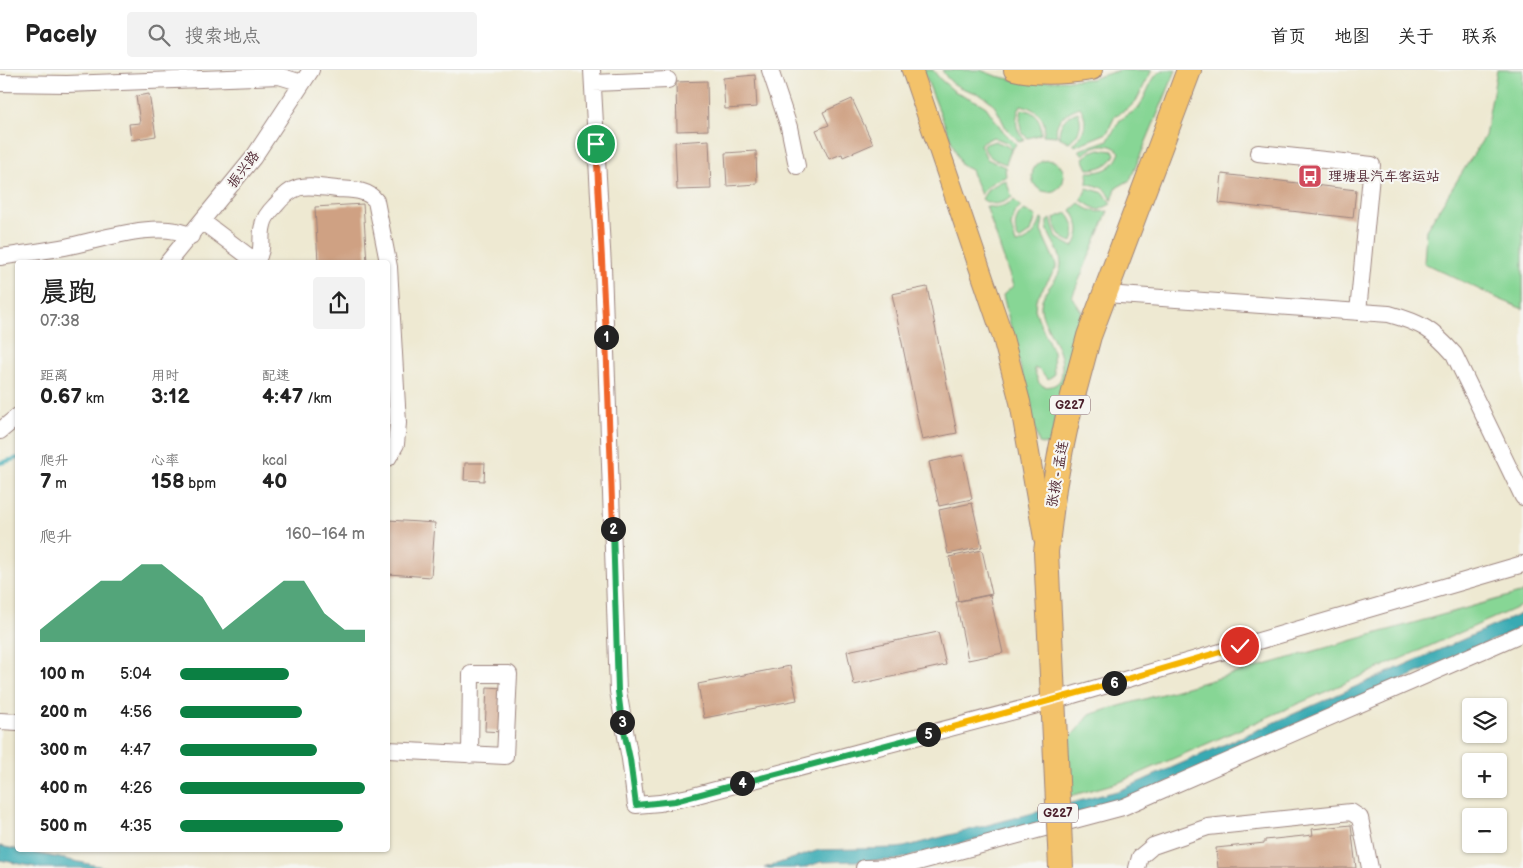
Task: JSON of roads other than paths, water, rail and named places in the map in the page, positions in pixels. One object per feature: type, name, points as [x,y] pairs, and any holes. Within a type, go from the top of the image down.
[{"type":"highway","name":"张掖 - 孟连","points":[[1061,868],[1046,552],[1054,488],[1070,407],[1089,336],[1189,70]]},
{"type":"main road","points":[[912,70],[1002,334],[1026,435],[1046,552]]},
{"type":"main road","points":[[1014,70],[1026,73],[1092,70]]},
{"type":"street","points":[[770,70],[789,127],[796,166]]},
{"type":"street","points":[[0,83],[67,84],[279,76],[307,77]]},
{"type":"street","points":[[668,80],[593,76],[603,267],[618,691],[636,805],[660,803],[693,796],[1052,701],[1523,564]]},
{"type":"street","name":"振兴路","points":[[170,260],[203,222],[253,158],[307,77]]},
{"type":"street","points":[[1258,153],[1372,165],[1358,312]]},
{"type":"street","points":[[257,260],[262,250],[262,227],[264,220],[282,196],[296,187],[305,186],[371,194],[376,200],[388,260]]},
{"type":"street","points":[[203,222],[253,260]]},
{"type":"street","points":[[0,257],[67,246],[127,233],[176,230],[191,236]]},
{"type":"street","points":[[390,284],[398,423],[396,444],[390,454]]},
{"type":"street","points":[[1106,294],[1389,314],[1413,321],[1442,340],[1454,354],[1523,497]]},
{"type":"street","points":[[0,431],[15,418]]},
{"type":"street","points":[[864,868],[899,867],[1123,807],[1523,633]]},
{"type":"street","points":[[390,750],[505,756],[509,674],[471,674],[470,754]]},
{"type":"street","points":[[0,721],[15,722]]},
{"type":"street","points":[[1137,868],[1140,857],[1154,846],[1208,827],[1351,812],[1360,818],[1370,868]]},
{"type":"water","points":[[1523,613],[1523,627],[1125,801],[896,860],[821,862],[803,868],[764,868],[819,850],[904,847],[1121,790]]},
{"type":"water","points":[[0,846],[15,849],[15,852],[30,852],[109,868],[40,868],[0,860]]},
{"type":"waterway","points":[[0,463],[15,459]]},
{"type":"place","name":"理塘县汽车客运站","points":[[1310,176]]}]
